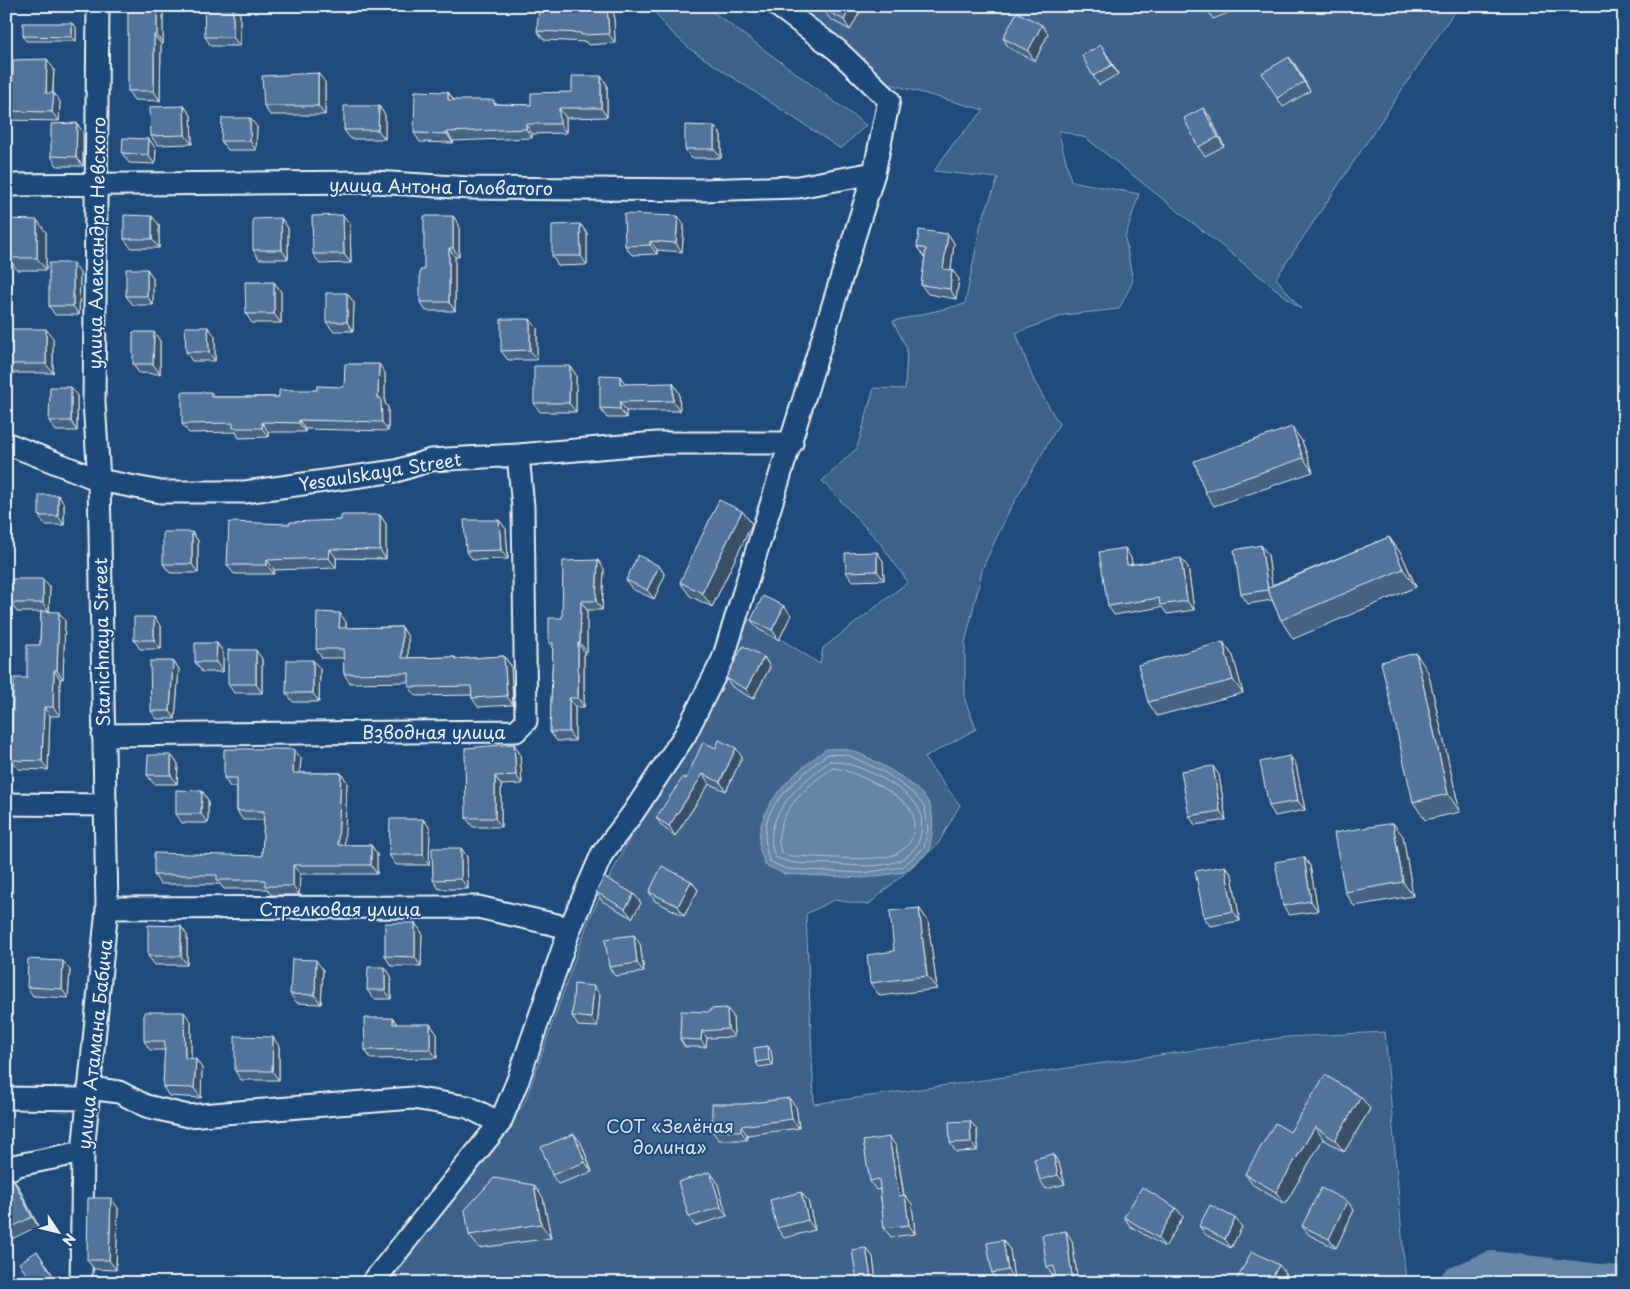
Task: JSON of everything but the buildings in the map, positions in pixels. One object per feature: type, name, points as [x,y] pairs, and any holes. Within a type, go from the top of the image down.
[{"type":"street","name":"улица Александра Невского","points":[[98,6],[94,402],[99,480]]},
{"type":"street","points":[[372,1283],[500,1122],[518,1080],[570,928],[602,854],[633,813],[685,735],[723,659],[792,443],[874,173],[889,100],[837,50],[778,6]]},
{"type":"street","name":"улица Антона Головатого","points":[[6,185],[375,182],[470,188],[700,190],[798,187],[874,173]]},
{"type":"street","name":"Yesaulskaya Street","points":[[6,443],[99,480],[161,492],[245,492],[396,472],[430,460],[518,456],[657,443],[792,443]]},
{"type":"street","name":"Взводная улица","points":[[103,735],[516,731],[526,720],[523,507],[518,456]]},
{"type":"street","name":"Stanichnaya Street","points":[[99,480],[106,805]]},
{"type":"street","points":[[6,804],[106,805]]},
{"type":"street","name":"улица Атамана Бабича","points":[[81,1283],[83,1152],[107,908],[106,805]]},
{"type":"street","name":"Стрелковая улица","points":[[107,908],[478,907],[570,928]]},
{"type":"street","points":[[6,1098],[119,1092],[146,1106],[188,1116],[413,1098],[468,1107],[500,1122]]},
{"type":"street","points":[[6,1171],[18,1164],[83,1152]]},
{"type":"green space","points":[[650,6],[705,6],[866,125],[841,149],[690,49],[667,28]]},
{"type":"green space","name":"СОТ «Зелёная долина»","points":[[768,6],[1458,6],[1276,278],[1301,309],[1086,138],[1058,130],[1071,181],[1139,194],[1125,238],[1133,281],[1119,309],[1064,315],[1016,333],[1033,379],[1059,424],[1009,511],[983,567],[965,643],[965,700],[976,729],[924,758],[960,805],[938,844],[868,905],[834,900],[806,914],[814,1104],[1287,1037],[1385,1032],[1406,1283],[389,1283],[525,1102],[589,919],[639,819],[695,741],[749,619],[820,664],[823,648],[908,582],[880,543],[822,481],[857,448],[874,388],[905,389],[907,349],[893,321],[965,304],[981,223],[998,178],[934,171],[953,144],[984,110],[861,76]]},
{"type":"water","points":[[826,749],[846,749],[869,758],[907,781],[926,798],[930,806],[933,823],[929,851],[904,872],[863,878],[785,874],[765,865],[759,842],[765,813],[781,789],[803,767]]},
{"type":"waterway","points":[[1455,1283],[1492,1267],[1624,1283]]}]
